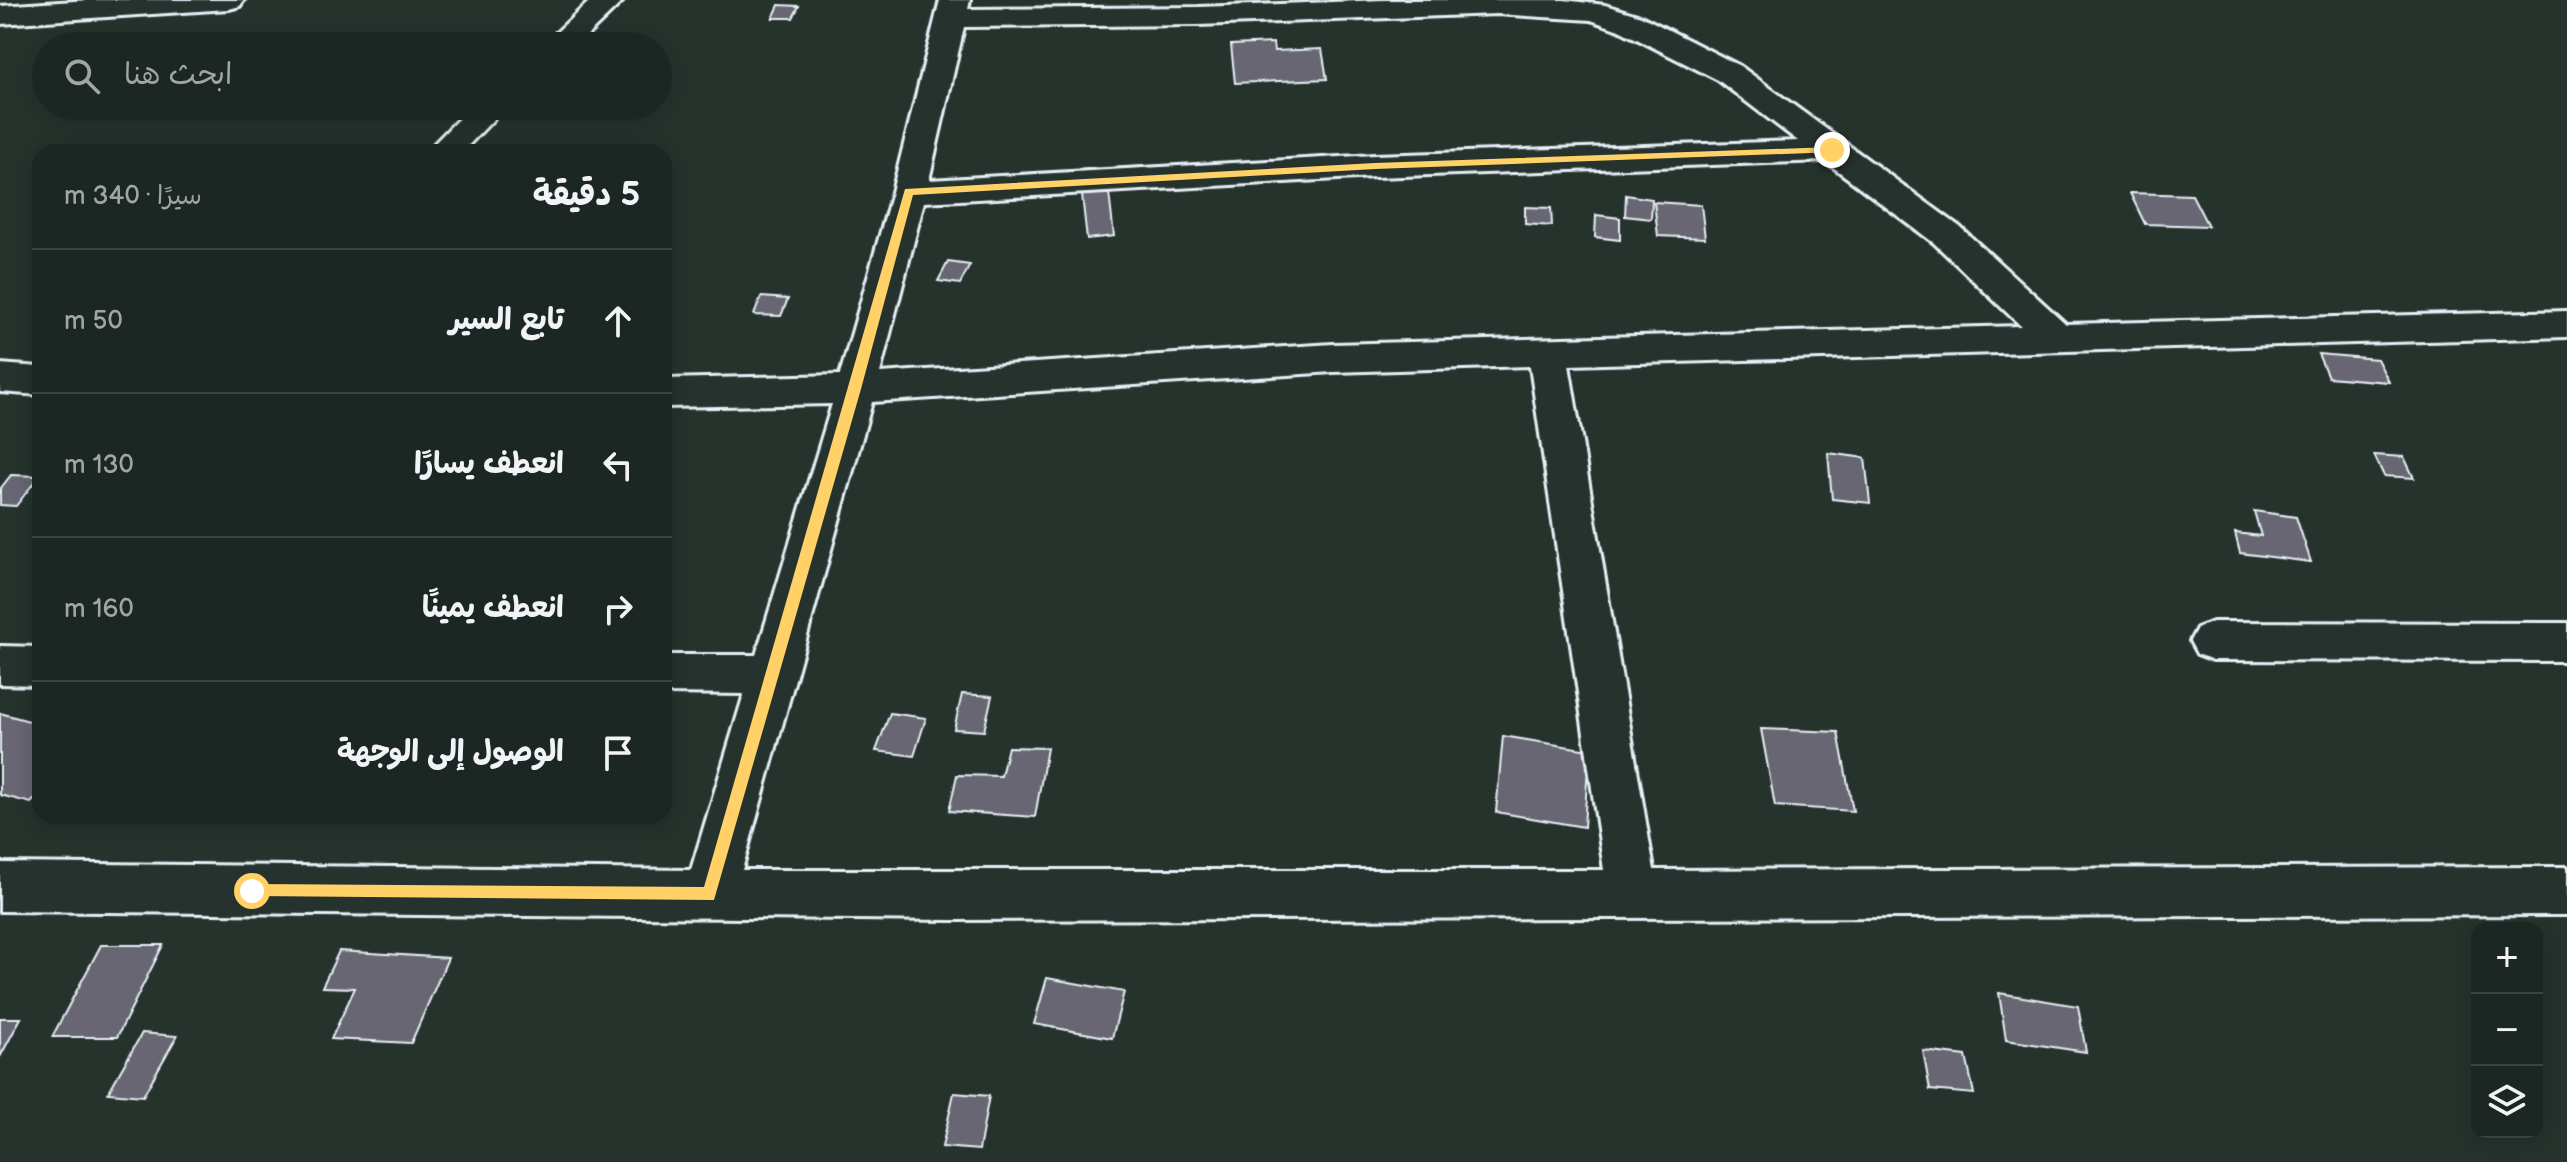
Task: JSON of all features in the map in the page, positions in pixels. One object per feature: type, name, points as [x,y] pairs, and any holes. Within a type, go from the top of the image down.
[{"type":"street","points":[[0,15],[229,0]]},
{"type":"street","points":[[574,32],[609,0]]},
{"type":"street","points":[[709,895],[856,389],[909,192],[953,9],[1198,16],[1366,5],[1551,6],[1594,11],[1630,23],[1729,73],[1947,235],[2059,340]]},
{"type":"street","points":[[451,144],[476,120]]},
{"type":"street","points":[[909,192],[1375,166],[1832,150]]},
{"type":"street","points":[[672,393],[856,389],[1333,358],[2567,324]]},
{"type":"street","points":[[1547,352],[1633,895]]},
{"type":"street","points":[[0,378],[32,380]]},
{"type":"street","points":[[2213,641],[2567,642]]},
{"type":"street","points":[[0,665],[32,666]]},
{"type":"street","points":[[672,674],[772,675]]},
{"type":"street","points":[[0,887],[709,895],[2567,891]]},
{"type":"building","points":[[779,5],[799,6],[793,18],[773,18]]},
{"type":"building","points":[[1273,43],[1274,51],[1322,49],[1327,79],[1235,83],[1231,45]]},
{"type":"building","points":[[1109,193],[1114,236],[1087,239],[1082,195]]},
{"type":"building","points":[[2130,193],[2192,195],[2208,226],[2145,224]]},
{"type":"building","points":[[1626,195],[1652,199],[1651,219],[1625,216]]},
{"type":"building","points":[[1654,202],[1701,205],[1705,238],[1658,236]]},
{"type":"building","points":[[1525,207],[1551,208],[1552,226],[1525,224]]},
{"type":"building","points":[[1596,215],[1620,218],[1620,240],[1595,237]]},
{"type":"building","points":[[948,262],[970,265],[960,284],[938,281]]},
{"type":"building","points":[[761,297],[788,299],[781,316],[754,315]]},
{"type":"building","points":[[2318,354],[2377,359],[2389,382],[2328,377]]},
{"type":"building","points":[[1828,453],[1865,458],[1870,503],[1832,499]]},
{"type":"building","points":[[2374,455],[2404,457],[2414,478],[2384,476]]},
{"type":"building","points":[[11,475],[32,476],[32,485],[16,506],[0,505],[0,489]]},
{"type":"building","points":[[2254,511],[2296,517],[2311,562],[2240,553],[2235,533],[2261,536]]},
{"type":"building","points":[[962,694],[992,696],[984,731],[954,729]]},
{"type":"building","points":[[0,713],[32,722],[32,802],[0,795]]},
{"type":"building","points":[[890,713],[926,718],[914,756],[876,751]]},
{"type":"building","points":[[1761,729],[1838,732],[1853,811],[1775,806]]},
{"type":"building","points":[[1503,736],[1589,750],[1584,827],[1496,812]]},
{"type":"building","points":[[1008,747],[1047,748],[1035,817],[949,811],[957,775],[1001,776]]},
{"type":"building","points":[[101,945],[163,945],[117,1037],[52,1037]]},
{"type":"building","points":[[339,951],[448,958],[411,1043],[331,1039],[355,988],[322,987]]},
{"type":"building","points":[[1047,978],[1124,992],[1112,1038],[1034,1024]]},
{"type":"building","points":[[1999,993],[2078,1006],[2086,1052],[2006,1040]]},
{"type":"building","points":[[0,1018],[21,1018],[0,1057]]},
{"type":"building","points":[[142,1033],[177,1036],[143,1096],[108,1093]]},
{"type":"building","points":[[1923,1051],[1966,1056],[1974,1094],[1930,1090]]},
{"type":"building","points":[[954,1093],[989,1096],[979,1150],[942,1147]]},
{"type":"route","points":[[252,891],[709,895],[856,389],[909,192],[1375,166],[1832,150]]}]
